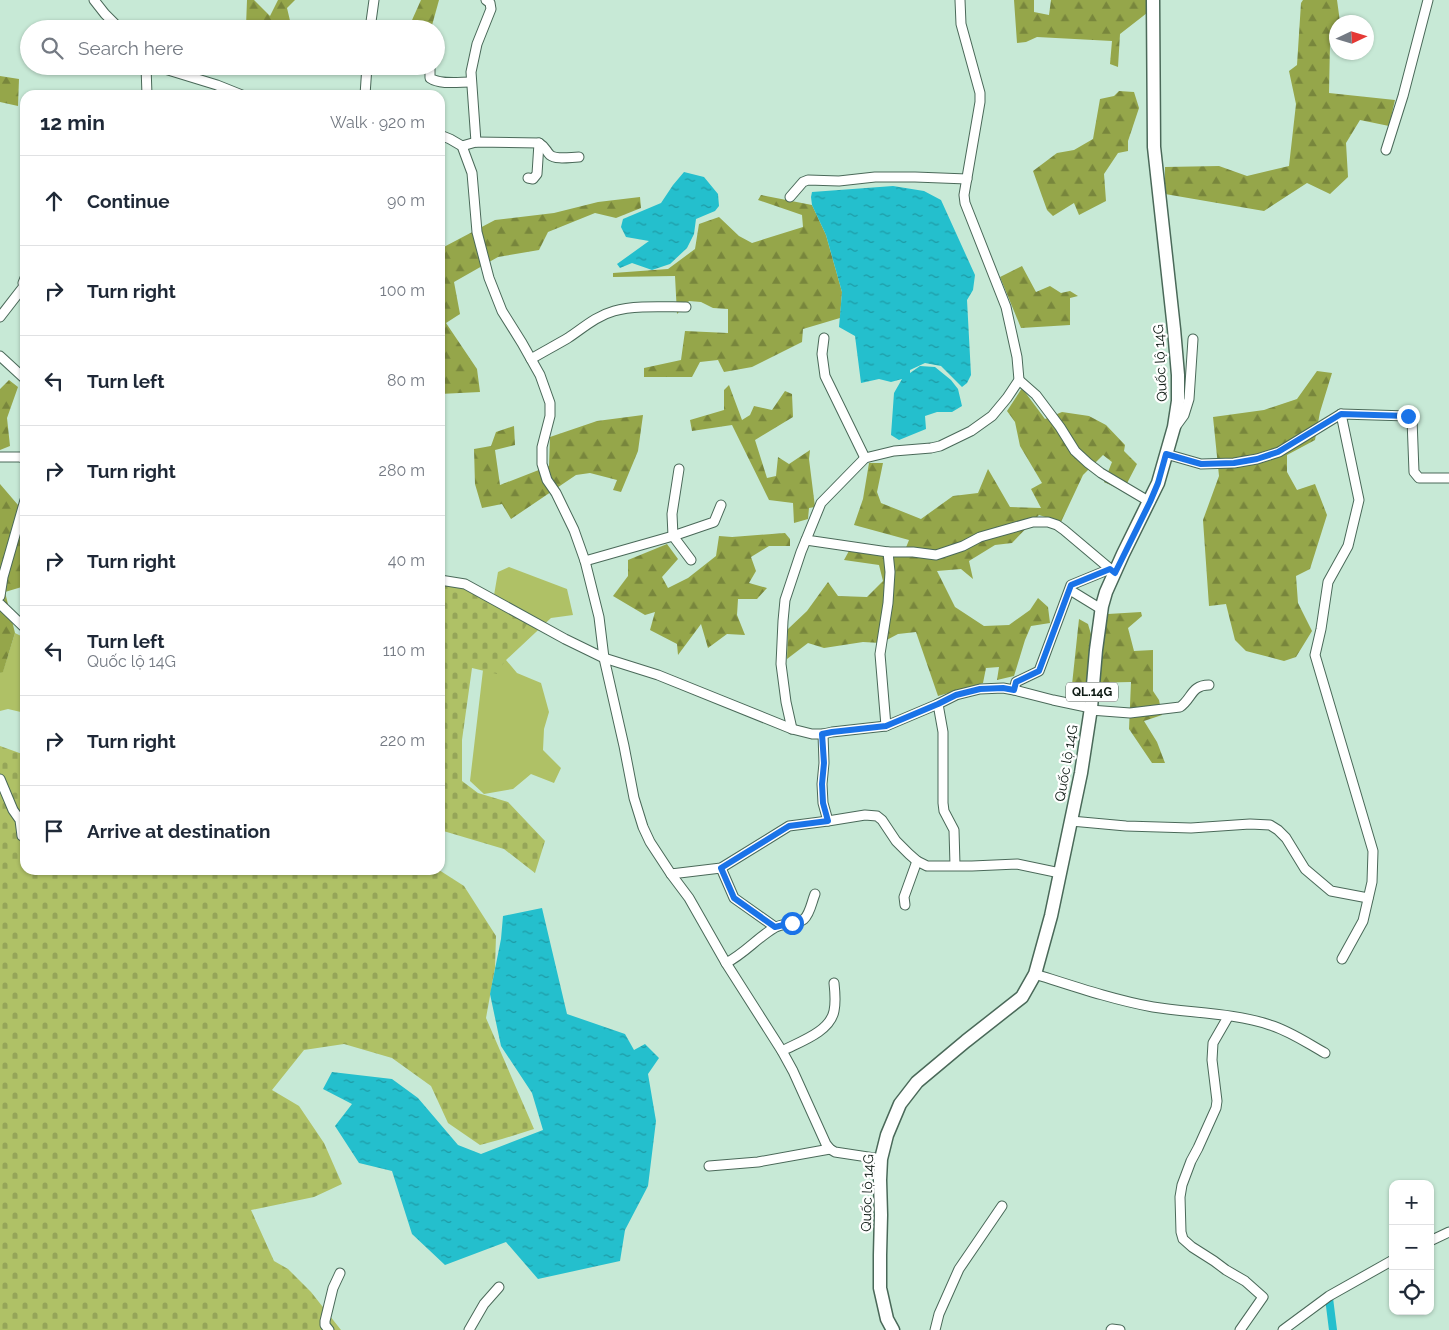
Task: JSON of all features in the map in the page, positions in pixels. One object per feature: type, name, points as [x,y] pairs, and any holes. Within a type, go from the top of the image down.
[{"type":"main road","name":"Quốc lộ 14G","points":[[893,1330],[887,1319],[880,1288],[882,1215],[880,1180],[881,1159],[887,1135],[900,1104],[917,1082],[1022,997],[1035,974],[1047,931],[1081,773],[1091,709],[1101,609],[1112,571],[1150,502],[1158,483],[1174,427],[1178,401],[1178,375],[1154,147],[1153,0]]},
{"type":"street","points":[[94,0],[111,20]]},
{"type":"street","points":[[371,20],[374,0]]},
{"type":"street","points":[[476,142],[470,72],[477,44],[491,9],[490,3],[486,0]]},
{"type":"street","points":[[792,729],[780,664],[782,621],[786,600],[806,540],[821,503],[865,458],[894,451],[940,446],[971,431],[992,416],[1019,380],[1017,357],[1006,307],[965,203],[964,194],[980,93],[961,24],[960,0]]},
{"type":"street","points":[[1386,150],[1403,96],[1428,0]]},
{"type":"street","points":[[146,75],[147,90]]},
{"type":"street","points":[[184,75],[230,90]]},
{"type":"street","points":[[365,90],[366,75]]},
{"type":"street","points":[[430,75],[432,80],[441,82],[471,82]]},
{"type":"street","points":[[445,138],[462,146],[472,173],[477,232],[489,278],[502,311],[540,375],[550,403],[550,416],[542,447],[542,464],[547,480],[556,493],[574,530],[585,561],[599,617],[604,658],[642,827],[671,874],[690,898],[726,963],[782,1051],[826,1144],[835,1152],[881,1159]]},
{"type":"street","points":[[462,146],[476,142],[539,143],[545,147],[551,156],[579,157]]},
{"type":"street","points":[[528,178],[533,179],[537,174],[539,143]]},
{"type":"street","points":[[790,197],[803,182],[808,180],[839,181],[915,177],[967,178]]},
{"type":"street","points":[[0,317],[20,291]]},
{"type":"street","points":[[531,359],[590,322],[616,310],[686,307]]},
{"type":"street","points":[[824,338],[822,354],[825,376],[865,458]]},
{"type":"street","points":[[1174,427],[1184,415],[1188,400],[1193,340]]},
{"type":"street","points":[[0,356],[20,374]]},
{"type":"street","points":[[1019,380],[1036,395],[1076,450],[1088,463],[1150,502]]},
{"type":"street","points":[[1341,414],[1359,500],[1348,546],[1328,582],[1315,656],[1373,851],[1372,882],[1363,922],[1342,959]]},
{"type":"street","points":[[1166,454],[1201,464],[1234,463],[1257,459],[1278,452],[1341,414],[1408,416],[1412,418],[1414,472],[1419,478],[1449,478]]},
{"type":"street","points":[[0,457],[20,457]]},
{"type":"street","points":[[679,469],[672,514],[673,536],[691,560]]},
{"type":"street","points":[[585,561],[673,536],[714,522],[721,505]]},
{"type":"street","points":[[0,596],[1,575],[20,516]]},
{"type":"street","points":[[806,540],[888,552],[913,552],[936,555],[963,546],[980,537],[1033,522],[1048,522],[1064,530],[1112,571]]},
{"type":"street","points":[[886,726],[880,654],[888,603],[890,572],[888,552]]},
{"type":"street","points":[[1014,690],[1016,682],[1039,671],[1071,585],[1112,571]]},
{"type":"street","points":[[445,581],[465,584],[565,639],[604,658],[658,675],[792,729],[812,734],[886,726],[956,695],[980,689],[1003,688],[1091,709],[1130,713],[1180,707],[1184,705],[1192,692],[1198,687],[1209,686]]},
{"type":"street","points":[[1070,590],[1101,609]]},
{"type":"street","points":[[0,604],[20,623]]},
{"type":"street","points":[[938,704],[943,732],[943,803],[944,811],[954,830],[955,865]]},
{"type":"street","points":[[822,734],[824,763],[823,803],[828,821]]},
{"type":"street","points":[[0,779],[20,820]]},
{"type":"street","points":[[671,874],[721,868],[789,826],[865,814],[877,816],[896,840],[917,861],[927,866],[1017,864],[1060,873]]},
{"type":"street","points":[[1071,821],[1126,826],[1191,828],[1250,824],[1270,825],[1286,838],[1305,870],[1331,891],[1368,898]]},
{"type":"street","points":[[905,905],[904,897],[917,861]]},
{"type":"street","points":[[721,868],[734,898],[775,927]]},
{"type":"street","points":[[726,963],[736,958],[775,927],[804,920],[815,894]]},
{"type":"street","points":[[1035,974],[1152,1006],[1249,1019],[1287,1032],[1325,1053]]},
{"type":"street","points":[[782,1051],[821,1030],[828,1024],[834,1012],[834,982]]},
{"type":"street","points":[[1228,1017],[1213,1043],[1212,1060],[1217,1101],[1216,1108],[1182,1185],[1180,1224],[1184,1239],[1192,1247],[1245,1281],[1263,1297],[1240,1330]]},
{"type":"street","points":[[708,1166],[758,1162],[830,1149]]},
{"type":"street","points":[[935,1330],[939,1314],[959,1269],[1002,1206]]},
{"type":"street","points":[[1434,1239],[1449,1232]]},
{"type":"street","points":[[1283,1330],[1329,1296],[1389,1262]]},
{"type":"street","points":[[328,1330],[325,1321],[333,1288],[340,1273]]},
{"type":"street","points":[[469,1330],[484,1304],[499,1286]]},
{"type":"street","points":[[1111,1330],[1120,1330]]},
{"type":"green space","points":[[247,0],[254,0],[270,16],[278,0],[295,0],[287,8],[290,20],[246,20]]},
{"type":"green space","points":[[421,0],[439,0],[433,20],[412,20]]},
{"type":"green space","points":[[1014,0],[1034,0],[1034,12],[1049,15],[1051,0],[1153,0],[1147,13],[1120,34],[1118,67],[1110,64],[1112,41],[1037,37],[1026,42],[1017,43]]},
{"type":"green space","points":[[1303,0],[1337,0],[1339,15],[1329,15],[1329,93],[1395,100],[1389,126],[1360,120],[1346,143],[1348,177],[1330,194],[1307,183],[1264,211],[1165,194],[1165,167],[1219,166],[1247,176],[1289,166],[1296,104],[1289,71],[1297,65],[1301,3]]},
{"type":"green space","points":[[0,76],[19,79],[18,106],[0,102]]},
{"type":"green space","points":[[1119,91],[1134,92],[1139,108],[1128,141],[1128,151],[1118,153],[1104,174],[1106,201],[1079,215],[1074,203],[1053,216],[1047,210],[1033,171],[1057,153],[1074,150],[1093,139],[1100,99],[1114,96]]},
{"type":"green space","points":[[761,195],[812,205],[826,235],[842,292],[840,318],[803,329],[802,342],[752,367],[724,372],[718,360],[700,362],[692,377],[644,377],[644,368],[681,360],[685,331],[728,333],[728,309],[713,308],[701,302],[689,301],[677,314],[675,276],[613,277],[613,273],[668,269],[695,249],[699,224],[719,217],[739,236],[752,243],[803,227],[802,215],[758,200]]},
{"type":"green space","points":[[640,197],[641,208],[616,218],[595,213],[548,232],[539,250],[498,257],[454,282],[460,314],[446,323],[477,369],[480,392],[445,394],[445,246],[495,220],[554,213],[598,202]]},
{"type":"green space","points":[[1022,266],[1036,292],[1050,286],[1061,293],[1070,291],[1078,296],[1070,298],[1070,325],[1021,328],[1000,277]]},
{"type":"green space","points":[[1317,371],[1332,373],[1320,412],[1315,440],[1287,455],[1287,472],[1297,490],[1315,484],[1327,515],[1310,569],[1296,576],[1298,603],[1312,631],[1296,657],[1284,661],[1246,651],[1235,640],[1226,604],[1209,606],[1203,520],[1219,476],[1213,417],[1264,410],[1297,399]]},
{"type":"green space","points":[[9,380],[18,387],[7,418],[10,446],[0,450],[0,389]]},
{"type":"green space","points":[[729,385],[742,420],[750,415],[754,406],[772,410],[785,391],[792,394],[793,417],[755,440],[767,478],[776,476],[778,457],[789,464],[810,450],[809,459],[815,507],[809,508],[808,519],[794,523],[793,503],[769,500],[732,425],[692,431],[690,420],[724,410],[724,390]]},
{"type":"green space","points":[[1022,388],[1045,419],[1062,412],[1089,416],[1106,425],[1125,445],[1124,451],[1137,464],[1123,491],[1104,482],[1112,462],[1103,455],[1083,475],[1061,522],[1039,515],[1012,543],[995,545],[969,561],[973,579],[961,569],[937,571],[955,607],[984,626],[1009,625],[1030,610],[1038,598],[1048,607],[1050,623],[1031,626],[1014,676],[997,680],[999,667],[986,668],[983,683],[938,696],[916,632],[898,634],[881,643],[863,642],[824,648],[808,643],[787,659],[788,629],[807,611],[828,582],[838,596],[867,597],[883,581],[879,565],[844,560],[850,549],[903,555],[909,540],[854,525],[863,499],[869,463],[883,463],[877,492],[881,503],[921,519],[953,496],[978,493],[988,469],[1010,507],[1041,508],[1031,489],[1042,483],[1020,446],[1015,422],[1007,411]]},
{"type":"green space","points":[[643,415],[638,451],[621,492],[613,490],[617,480],[590,473],[576,475],[511,519],[502,504],[482,508],[475,484],[474,449],[491,446],[496,432],[514,426],[515,445],[495,450],[500,485],[549,466],[550,437],[597,421]]},
{"type":"green space","points":[[0,484],[18,505],[20,504],[20,588],[5,592],[15,633],[3,672],[0,673]]},
{"type":"green space","points":[[785,533],[790,539],[790,546],[769,546],[751,557],[756,571],[749,583],[767,588],[757,599],[738,599],[737,615],[745,635],[727,634],[708,648],[701,624],[678,655],[677,644],[650,630],[655,612],[645,615],[613,596],[628,576],[628,560],[667,544],[678,559],[662,577],[668,588],[688,578],[716,556],[719,536],[732,537]]},
{"type":"green space","points":[[509,567],[567,589],[573,615],[551,618],[506,660],[517,673],[541,683],[549,712],[544,729],[543,750],[561,768],[554,783],[531,774],[513,789],[484,794],[470,781],[487,636],[498,572]]},
{"type":"green space","points":[[445,581],[452,582],[527,624],[497,674],[472,668],[462,740],[462,781],[478,793],[508,802],[545,841],[535,873],[504,849],[445,831]]},
{"type":"green space","points":[[1141,612],[1142,616],[1128,628],[1134,651],[1153,650],[1153,691],[1159,700],[1162,715],[1144,721],[1157,742],[1165,763],[1152,763],[1129,729],[1131,682],[1087,683],[1085,693],[1071,694],[1079,619],[1088,624],[1100,665],[1108,614]]},
{"type":"green space","points":[[15,633],[20,636],[20,712],[8,709],[0,711],[0,673],[3,671]]},
{"type":"green space","points":[[0,746],[20,753],[20,875],[445,874],[464,886],[496,936],[495,968],[486,1018],[534,1129],[480,1145],[448,1123],[431,1086],[392,1058],[344,1044],[304,1050],[272,1090],[299,1106],[324,1143],[342,1184],[314,1197],[251,1210],[274,1261],[288,1269],[311,1292],[341,1330],[0,1330]]},
{"type":"water","points":[[684,172],[704,177],[718,194],[719,206],[715,211],[696,219],[694,234],[687,248],[670,264],[652,270],[632,263],[620,268],[617,264],[649,241],[626,237],[621,227],[623,219],[661,203]]},
{"type":"water","points":[[893,186],[924,191],[941,200],[975,275],[973,290],[967,300],[971,375],[967,383],[962,387],[941,366],[925,363],[910,370],[910,373],[920,366],[935,367],[951,380],[958,389],[962,406],[952,412],[937,412],[925,416],[926,429],[899,440],[891,435],[894,393],[902,379],[891,382],[879,379],[861,383],[855,336],[839,327],[842,292],[826,235],[812,205],[811,197],[812,192]]},
{"type":"water","points":[[542,908],[567,1014],[625,1034],[634,1050],[645,1044],[659,1058],[648,1074],[656,1121],[648,1186],[625,1230],[620,1261],[538,1279],[506,1242],[445,1265],[412,1234],[392,1171],[359,1163],[335,1126],[352,1104],[323,1089],[332,1072],[392,1079],[418,1098],[458,1145],[481,1154],[543,1130],[532,1093],[501,1046],[490,994],[501,939],[503,916]]},
{"type":"waterway","points":[[1329,1298],[1333,1330]]},
{"type":"route","points":[[792,923],[775,927],[734,898],[721,868],[778,831],[789,826],[828,821],[823,803],[824,763],[822,734],[886,726],[956,695],[980,689],[1003,688],[1014,690],[1016,682],[1039,671],[1071,585],[1110,569],[1115,573],[1150,502],[1158,483],[1166,454],[1201,464],[1234,463],[1257,459],[1278,452],[1341,414],[1408,416]]}]
